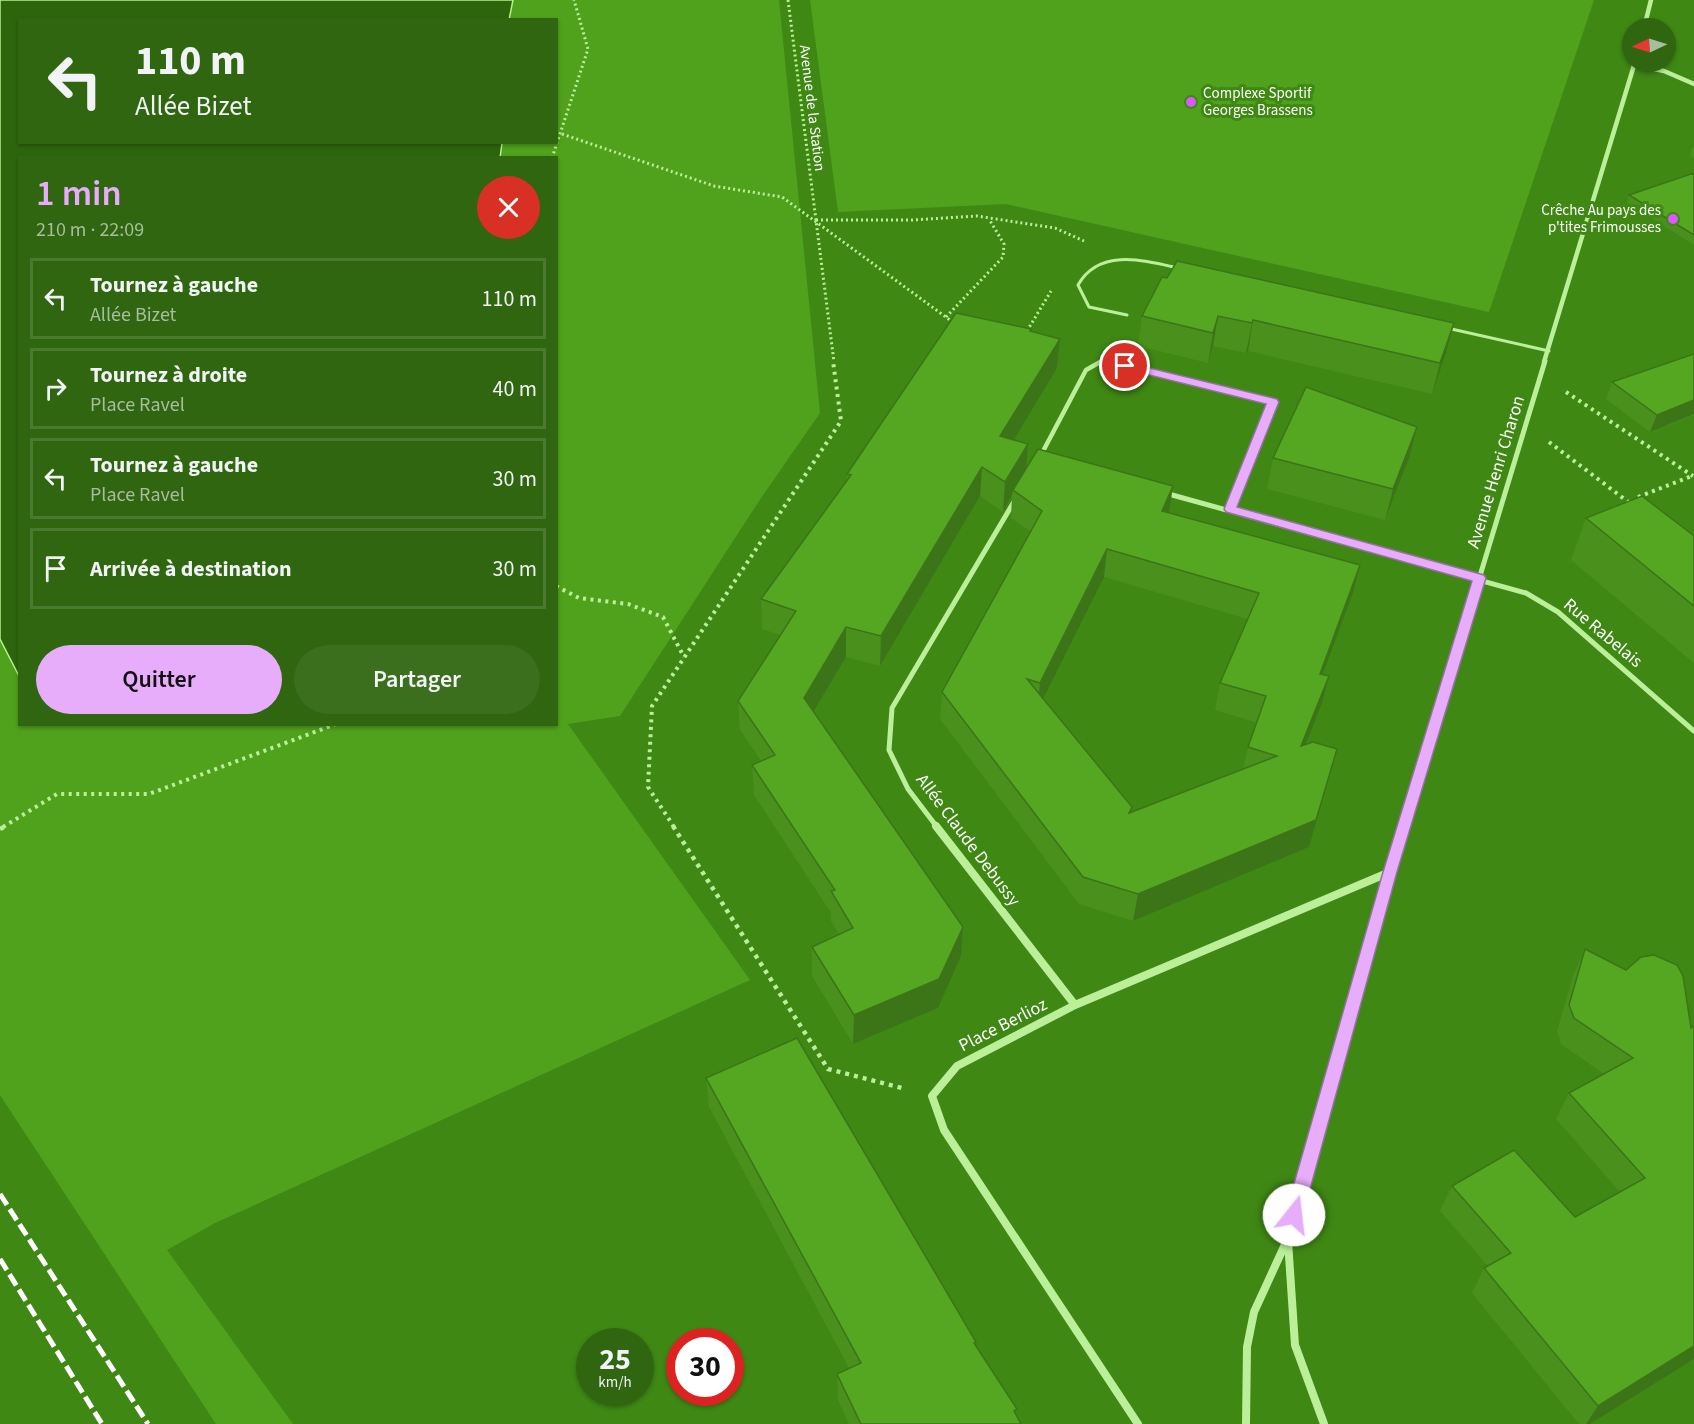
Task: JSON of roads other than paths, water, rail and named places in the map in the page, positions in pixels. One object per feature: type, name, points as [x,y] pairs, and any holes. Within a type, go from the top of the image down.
[{"type":"street","points":[[1646,18],[1651,0]]},
{"type":"street","name":"Avenue Henri Charon","points":[[1246,1424],[1246,1347],[1254,1312],[1288,1238],[1390,872],[1631,72]]},
{"type":"street","points":[[1666,72],[1694,84]]},
{"type":"street","name":"Rue Rabelais","points":[[1162,492],[1479,578],[1526,593],[1558,612],[1694,731]]},
{"type":"street","name":"Allée Claude Debussy","points":[[1019,493],[892,708],[889,750],[908,789],[1075,1005]]},
{"type":"street","name":"Place Berlioz","points":[[1138,1424],[944,1130],[933,1096],[944,1079],[957,1066],[1075,1005],[1390,872]]},
{"type":"street","name":"Avenue Henri Charon","points":[[1288,1238],[1295,1345],[1324,1424]]},
{"type":"lane","points":[[1127,315],[1089,307],[1078,285],[1088,269],[1114,261],[1155,262],[1190,270]]},
{"type":"lane","points":[[1443,327],[1549,351]]},
{"type":"lane","points":[[1038,462],[1086,370],[1103,360],[1273,402],[1230,509]]},
{"type":"railway","points":[[0,1194],[148,1424]]},
{"type":"railway","points":[[0,1259],[102,1424]]},
{"type":"place","name":"Complexe Sportif Georges Brassens","points":[[1191,102]]},
{"type":"place","name":"Crêche Au pays des p'tites Frimousses","points":[[1673,219]]}]
